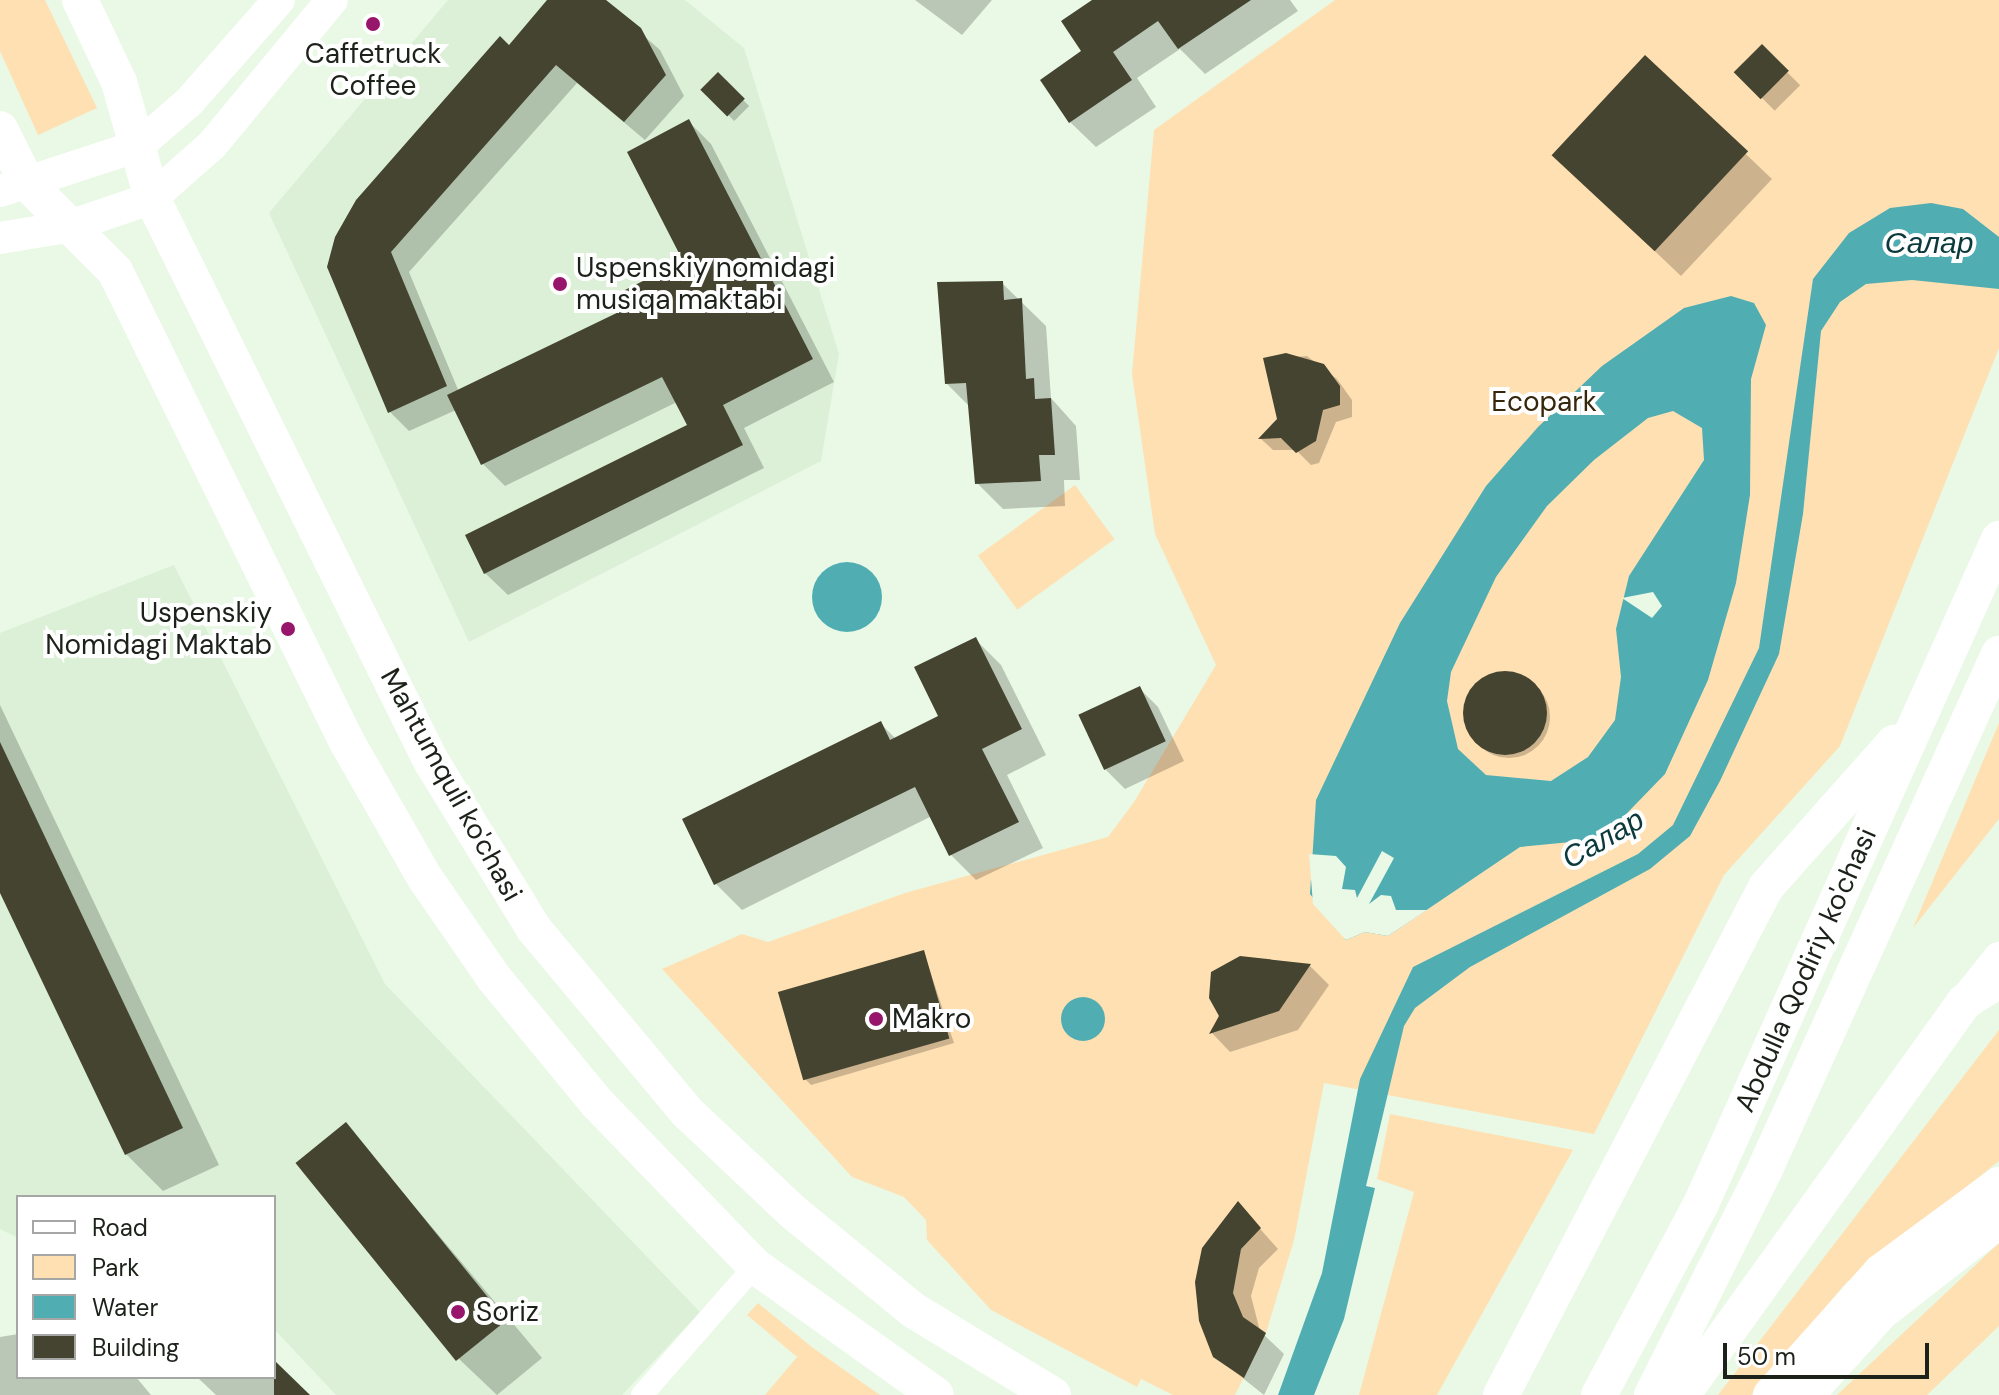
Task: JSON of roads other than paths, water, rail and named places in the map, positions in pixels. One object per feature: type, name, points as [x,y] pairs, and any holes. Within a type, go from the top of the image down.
[{"type":"main road","name":"Mahtumquli ko'chasi","points":[[80,0],[119,82],[152,198],[431,761],[557,960],[688,1113],[812,1229],[936,1325],[1053,1395]]},
{"type":"main road","points":[[13,187],[138,146],[223,67],[279,0]]},
{"type":"main road","points":[[0,238],[67,227],[152,198],[212,145],[332,0]]},
{"type":"main road","points":[[0,129],[13,187],[67,227],[115,271],[288,629],[451,918],[590,1095],[755,1266],[936,1395]]},
{"type":"main road","name":"Abdulla Qodiriy ko'chasi","points":[[1599,1395],[1701,1204],[1999,539]]},
{"type":"main road","name":"Abdulla Qodiriy ko'chasi","points":[[1652,1395],[1758,1184],[1999,654]]},
{"type":"main road","points":[[1501,1395],[1766,887],[1883,759],[1935,682]]},
{"type":"main road","points":[[1682,1395],[1964,1002],[1999,958]]},
{"type":"main road","points":[[1964,1002],[1999,980]]},
{"type":"main road","points":[[1771,1395],[1860,1292],[1999,1185]]},
{"type":"main road","points":[[1806,1395],[1881,1312],[1999,1220]]},
{"type":"street","points":[[642,1395],[755,1266]]},
{"type":"water","name":"Салар","points":[[1931,203],[1963,209],[1999,237],[1999,289],[1912,280],[1866,284],[1840,302],[1821,331],[1803,514],[1779,654],[1720,781],[1690,836],[1650,869],[1470,967],[1415,1008],[1404,1026],[1366,1186],[1375,1188],[1344,1319],[1314,1395],[1278,1395],[1322,1273],[1360,1079],[1413,967],[1638,854],[1673,825],[1759,648],[1813,279],[1849,233],[1890,208]]},
{"type":"water","points":[[1731,296],[1754,303],[1766,325],[1751,379],[1750,495],[1736,583],[1708,680],[1665,774],[1602,839],[1520,847],[1388,936],[1365,932],[1346,940],[1310,894],[1316,800],[1400,623],[1486,486],[1538,427],[1602,366],[1684,308]],"holes":[[[1673,411],[1702,428],[1704,460],[1629,576],[1616,629],[1621,677],[1615,720],[1588,757],[1551,781],[1486,775],[1458,749],[1447,701],[1451,672],[1496,577],[1547,506],[1594,460],[1648,418]]]},
{"type":"water","points":[[854,562],[876,577],[882,597],[880,611],[872,622],[861,630],[840,632],[822,622],[814,611],[812,590],[822,572],[833,564]]},
{"type":"water","points":[[1083,997],[1099,1003],[1105,1019],[1099,1035],[1083,1041],[1067,1035],[1061,1019],[1067,1003]]},
{"type":"place","name":"Caffetruck Coffee","points":[[373,24]]},
{"type":"place","name":"Uspenskiy nomidagi musiqa maktabi","points":[[560,284]]},
{"type":"place","name":"Uspenskiy Nomidagi Maktab","points":[[288,629]]},
{"type":"place","name":"Makro","points":[[876,1019]]},
{"type":"place","name":"Soriz","points":[[458,1312]]},
{"type":"park label","name":"Ecopark","points":[[1544,402]]}]
